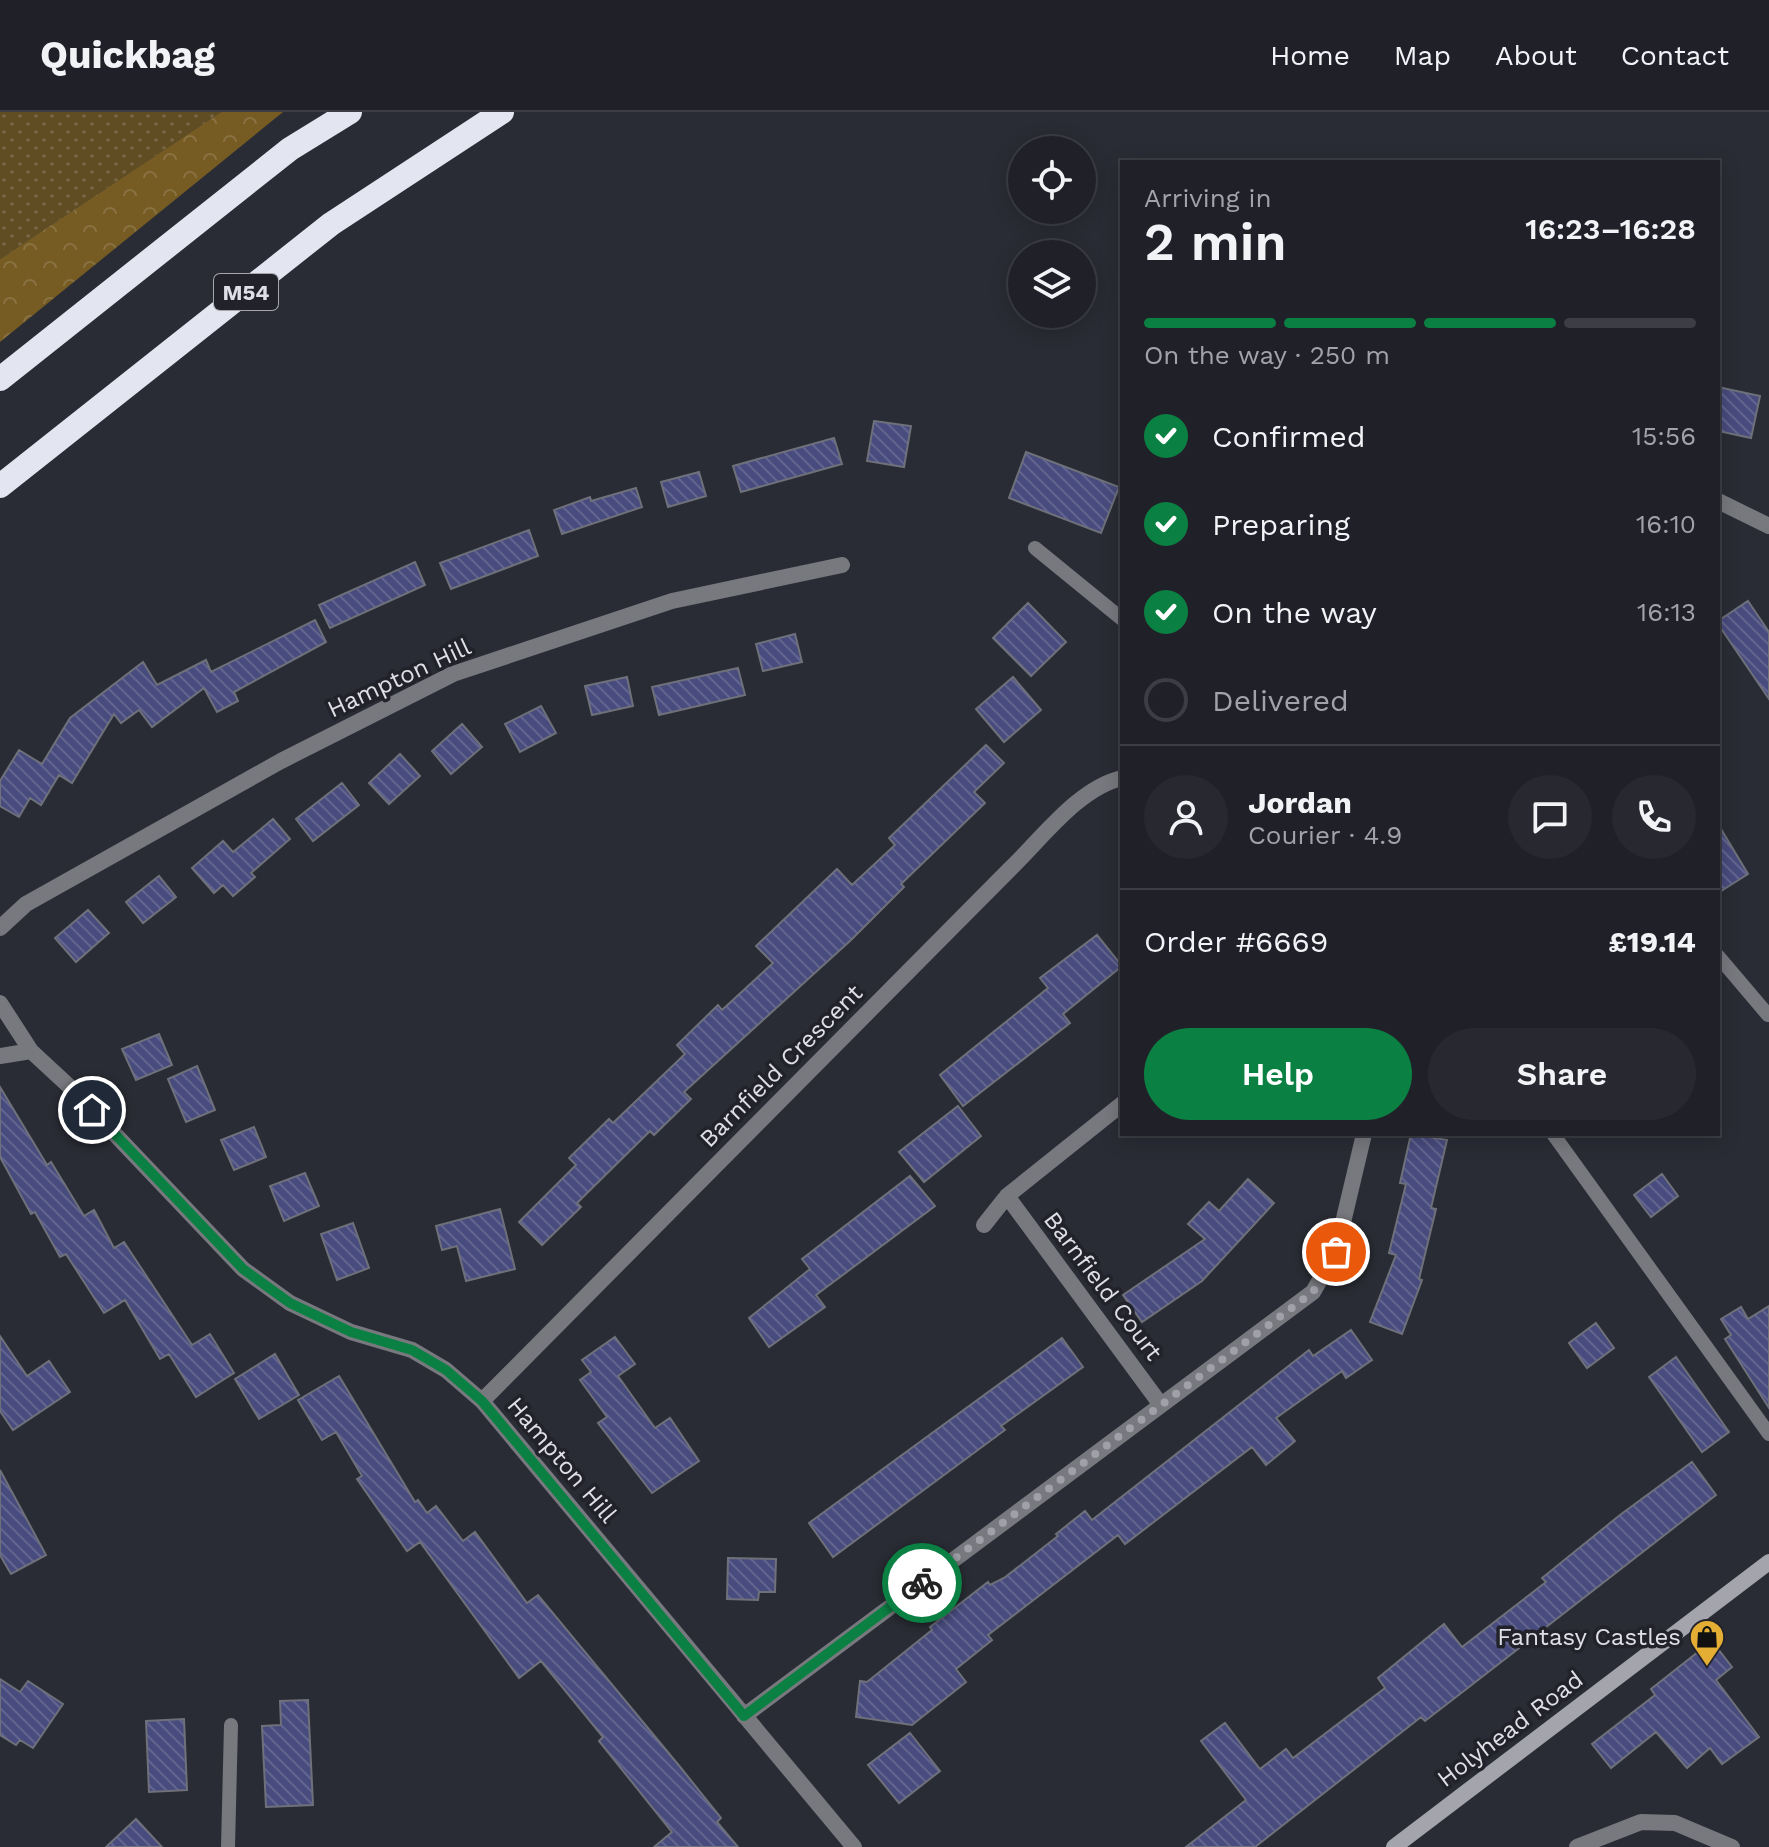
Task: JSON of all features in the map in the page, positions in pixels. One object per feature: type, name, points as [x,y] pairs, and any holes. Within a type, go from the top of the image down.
[{"type":"highway","points":[[0,379],[290,149],[350,112]]},
{"type":"highway","name":"M54","points":[[0,486],[331,224],[502,112]]},
{"type":"main road","name":"Holyhead Road","points":[[1394,1847],[1769,1562]]},
{"type":"street","points":[[1720,502],[1769,526]]},
{"type":"street","name":"Hampton Hill","points":[[3,922],[26,904],[281,761],[453,674],[672,601],[842,565]]},
{"type":"street","name":"Barnfield Crescent","points":[[482,1401],[1012,867],[1085,797],[1108,781],[1120,778]]},
{"type":"street","name":"Hampton Hill","points":[[0,1003],[31,1051],[71,1088],[243,1269],[290,1303],[351,1332],[412,1350],[446,1370],[482,1401],[854,1847]]},
{"type":"street","points":[[0,1056],[31,1051]]},
{"type":"street","points":[[984,1225],[1007,1196],[1120,1106]]},
{"type":"street","points":[[744,1716],[1313,1292],[1336,1252],[1364,1136]]},
{"type":"street","name":"Barnfield Court","points":[[1007,1196],[1161,1405]]},
{"type":"street","points":[[1577,1847],[1641,1822],[1675,1823],[1732,1847]]},
{"type":"lane","points":[[1035,548],[1120,617]]},
{"type":"lane","points":[[1720,958],[1768,1015]]},
{"type":"lane","points":[[1554,1136],[1769,1434]]},
{"type":"lane","points":[[228,1847],[231,1725]]},
{"type":"shaded area","points":[[0,112],[221,112],[0,259]]},
{"type":"green space","points":[[221,112],[283,112],[0,342],[0,259]]},
{"type":"building","points":[[1720,387],[1760,396],[1751,438],[1720,431]]},
{"type":"building","points":[[874,421],[911,426],[904,467],[867,461]]},
{"type":"building","points":[[834,438],[842,464],[741,492],[733,466]]},
{"type":"building","points":[[1026,452],[1119,487],[1101,533],[1009,498]]},
{"type":"building","points":[[699,472],[706,496],[668,507],[661,482]]},
{"type":"building","points":[[636,488],[642,507],[562,534],[554,510],[590,497],[591,501]]},
{"type":"building","points":[[529,530],[538,556],[451,589],[440,563]]},
{"type":"building","points":[[415,562],[425,585],[330,628],[319,605]]},
{"type":"building","points":[[1748,601],[1769,632],[1769,699],[1720,627],[1720,620]]},
{"type":"building","points":[[1028,603],[1066,642],[1031,676],[993,638]]},
{"type":"building","points":[[315,620],[326,642],[234,692],[238,701],[217,712],[204,688],[152,727],[139,710],[121,723],[114,714],[72,783],[59,775],[41,805],[30,798],[19,817],[0,806],[0,781],[19,750],[42,764],[70,718],[143,662],[157,685],[206,660],[211,672]]},
{"type":"building","points":[[795,634],[802,662],[763,671],[756,644]]},
{"type":"building","points":[[738,668],[745,695],[659,715],[652,687]]},
{"type":"building","points":[[627,677],[633,706],[592,715],[585,686]]},
{"type":"building","points":[[1013,677],[1041,710],[1004,742],[976,709]]},
{"type":"building","points":[[541,706],[556,733],[520,752],[505,724]]},
{"type":"building","points":[[462,724],[482,747],[451,774],[432,751]]},
{"type":"building","points":[[986,745],[1004,763],[974,792],[985,803],[901,884],[904,887],[851,940],[684,1092],[691,1099],[654,1135],[650,1131],[577,1203],[581,1207],[542,1245],[519,1222],[576,1165],[569,1158],[609,1119],[613,1123],[685,1054],[677,1045],[718,1005],[722,1010],[773,963],[756,946],[837,869],[852,885],[895,845],[889,838]]},
{"type":"building","points":[[400,754],[420,776],[389,804],[369,783]]},
{"type":"building","points":[[342,783],[359,805],[313,841],[296,819]]},
{"type":"building","points":[[273,819],[290,839],[251,873],[255,877],[233,896],[223,885],[214,893],[192,868],[223,841],[233,852]]},
{"type":"building","points":[[1720,827],[1748,874],[1720,892]]},
{"type":"building","points":[[159,876],[176,897],[143,923],[126,902]]},
{"type":"building","points":[[88,910],[109,933],[76,962],[55,938]]},
{"type":"building","points":[[1097,935],[1120,964],[1120,968],[1063,1014],[1070,1023],[963,1106],[940,1075],[1048,988],[1040,978]]},
{"type":"building","points":[[159,1034],[172,1065],[136,1080],[122,1049]]},
{"type":"building","points":[[197,1066],[215,1110],[186,1122],[168,1079]]},
{"type":"building","points":[[0,1087],[47,1165],[51,1162],[84,1216],[94,1210],[114,1248],[124,1242],[192,1345],[210,1334],[234,1373],[196,1397],[169,1354],[160,1359],[125,1300],[104,1313],[66,1254],[60,1257],[35,1212],[31,1214],[0,1157]]},
{"type":"building","points":[[958,1106],[981,1136],[924,1182],[899,1152]]},
{"type":"building","points":[[254,1127],[266,1157],[234,1170],[221,1140]]},
{"type":"building","points":[[1411,1136],[1447,1140],[1431,1208],[1436,1209],[1419,1279],[1422,1280],[1402,1334],[1370,1322],[1396,1255],[1389,1253],[1406,1184],[1400,1183]]},
{"type":"building","points":[[305,1173],[319,1206],[284,1221],[270,1186]]},
{"type":"building","points":[[1662,1174],[1678,1196],[1651,1217],[1634,1195]]},
{"type":"building","points":[[910,1176],[935,1206],[816,1295],[825,1307],[769,1347],[749,1318],[810,1269],[802,1259]]},
{"type":"building","points":[[1248,1179],[1274,1203],[1202,1281],[1142,1322],[1123,1295],[1205,1239],[1188,1224],[1209,1202],[1219,1211]]},
{"type":"building","points":[[500,1209],[515,1269],[466,1281],[457,1246],[442,1250],[436,1226]]},
{"type":"building","points":[[353,1223],[369,1268],[337,1280],[321,1234]]},
{"type":"building","points":[[1769,1306],[1769,1408],[1725,1339],[1731,1335],[1721,1319],[1741,1307],[1748,1319]]},
{"type":"building","points":[[1596,1323],[1614,1348],[1587,1368],[1569,1343]]},
{"type":"building","points":[[1351,1330],[1372,1360],[1346,1378],[1342,1371],[1276,1418],[1295,1441],[1266,1465],[1252,1447],[1125,1544],[1118,1535],[988,1635],[992,1640],[956,1669],[966,1682],[912,1725],[856,1717],[860,1681],[867,1682],[932,1630],[930,1627],[988,1582],[990,1585],[1004,1578],[1085,1511],[1092,1520],[1309,1350],[1313,1356]]},
{"type":"building","points":[[0,1336],[27,1376],[49,1361],[70,1392],[13,1430],[0,1411]]},
{"type":"building","points":[[615,1337],[635,1364],[618,1376],[655,1428],[670,1418],[699,1461],[652,1493],[598,1423],[607,1417],[580,1380],[591,1372],[582,1360]]},
{"type":"building","points":[[1062,1338],[1083,1367],[1001,1426],[1005,1430],[833,1557],[809,1523]]},
{"type":"building","points":[[275,1354],[299,1395],[259,1419],[235,1379]]},
{"type":"building","points":[[1676,1357],[1729,1432],[1702,1452],[1649,1377]]},
{"type":"building","points":[[339,1376],[415,1502],[418,1500],[427,1513],[436,1506],[463,1541],[475,1532],[527,1603],[538,1595],[721,1818],[717,1822],[738,1847],[654,1847],[672,1832],[599,1741],[603,1737],[541,1661],[519,1678],[420,1542],[407,1551],[357,1479],[362,1476],[336,1432],[322,1440],[298,1400]]},
{"type":"building","points":[[1692,1462],[1716,1495],[1425,1721],[1421,1717],[1255,1847],[1186,1847],[1246,1800],[1201,1741],[1225,1723],[1260,1769],[1286,1749],[1293,1758],[1385,1688],[1378,1678],[1444,1624],[1462,1647],[1546,1582],[1542,1578],[1620,1515]]},
{"type":"building","points":[[0,1470],[46,1555],[11,1574],[0,1555]]},
{"type":"building","points":[[728,1558],[776,1559],[775,1592],[759,1592],[758,1600],[727,1599]]},
{"type":"building","points":[[1712,1641],[1732,1667],[1716,1680],[1759,1737],[1722,1764],[1710,1748],[1687,1768],[1656,1732],[1611,1768],[1592,1744],[1655,1695],[1651,1689]]},
{"type":"building","points":[[0,1679],[20,1692],[28,1681],[63,1704],[33,1748],[20,1740],[16,1745],[0,1735]]},
{"type":"building","points":[[308,1700],[313,1805],[266,1807],[262,1726],[281,1725],[280,1701]]},
{"type":"building","points":[[184,1719],[187,1790],[149,1792],[146,1721]]},
{"type":"building","points":[[910,1733],[940,1771],[899,1803],[868,1765]]},
{"type":"building","points":[[136,1819],[162,1847],[106,1847]]},
{"type":"way so far","points":[[922,1583],[1313,1292],[1336,1252]]},
{"type":"place","name":"Fantasy Castles","points":[[1707,1668]]},
{"type":"route","points":[[92,1110],[243,1269],[290,1303],[351,1332],[412,1350],[446,1370],[482,1401],[744,1716],[922,1583]]}]
